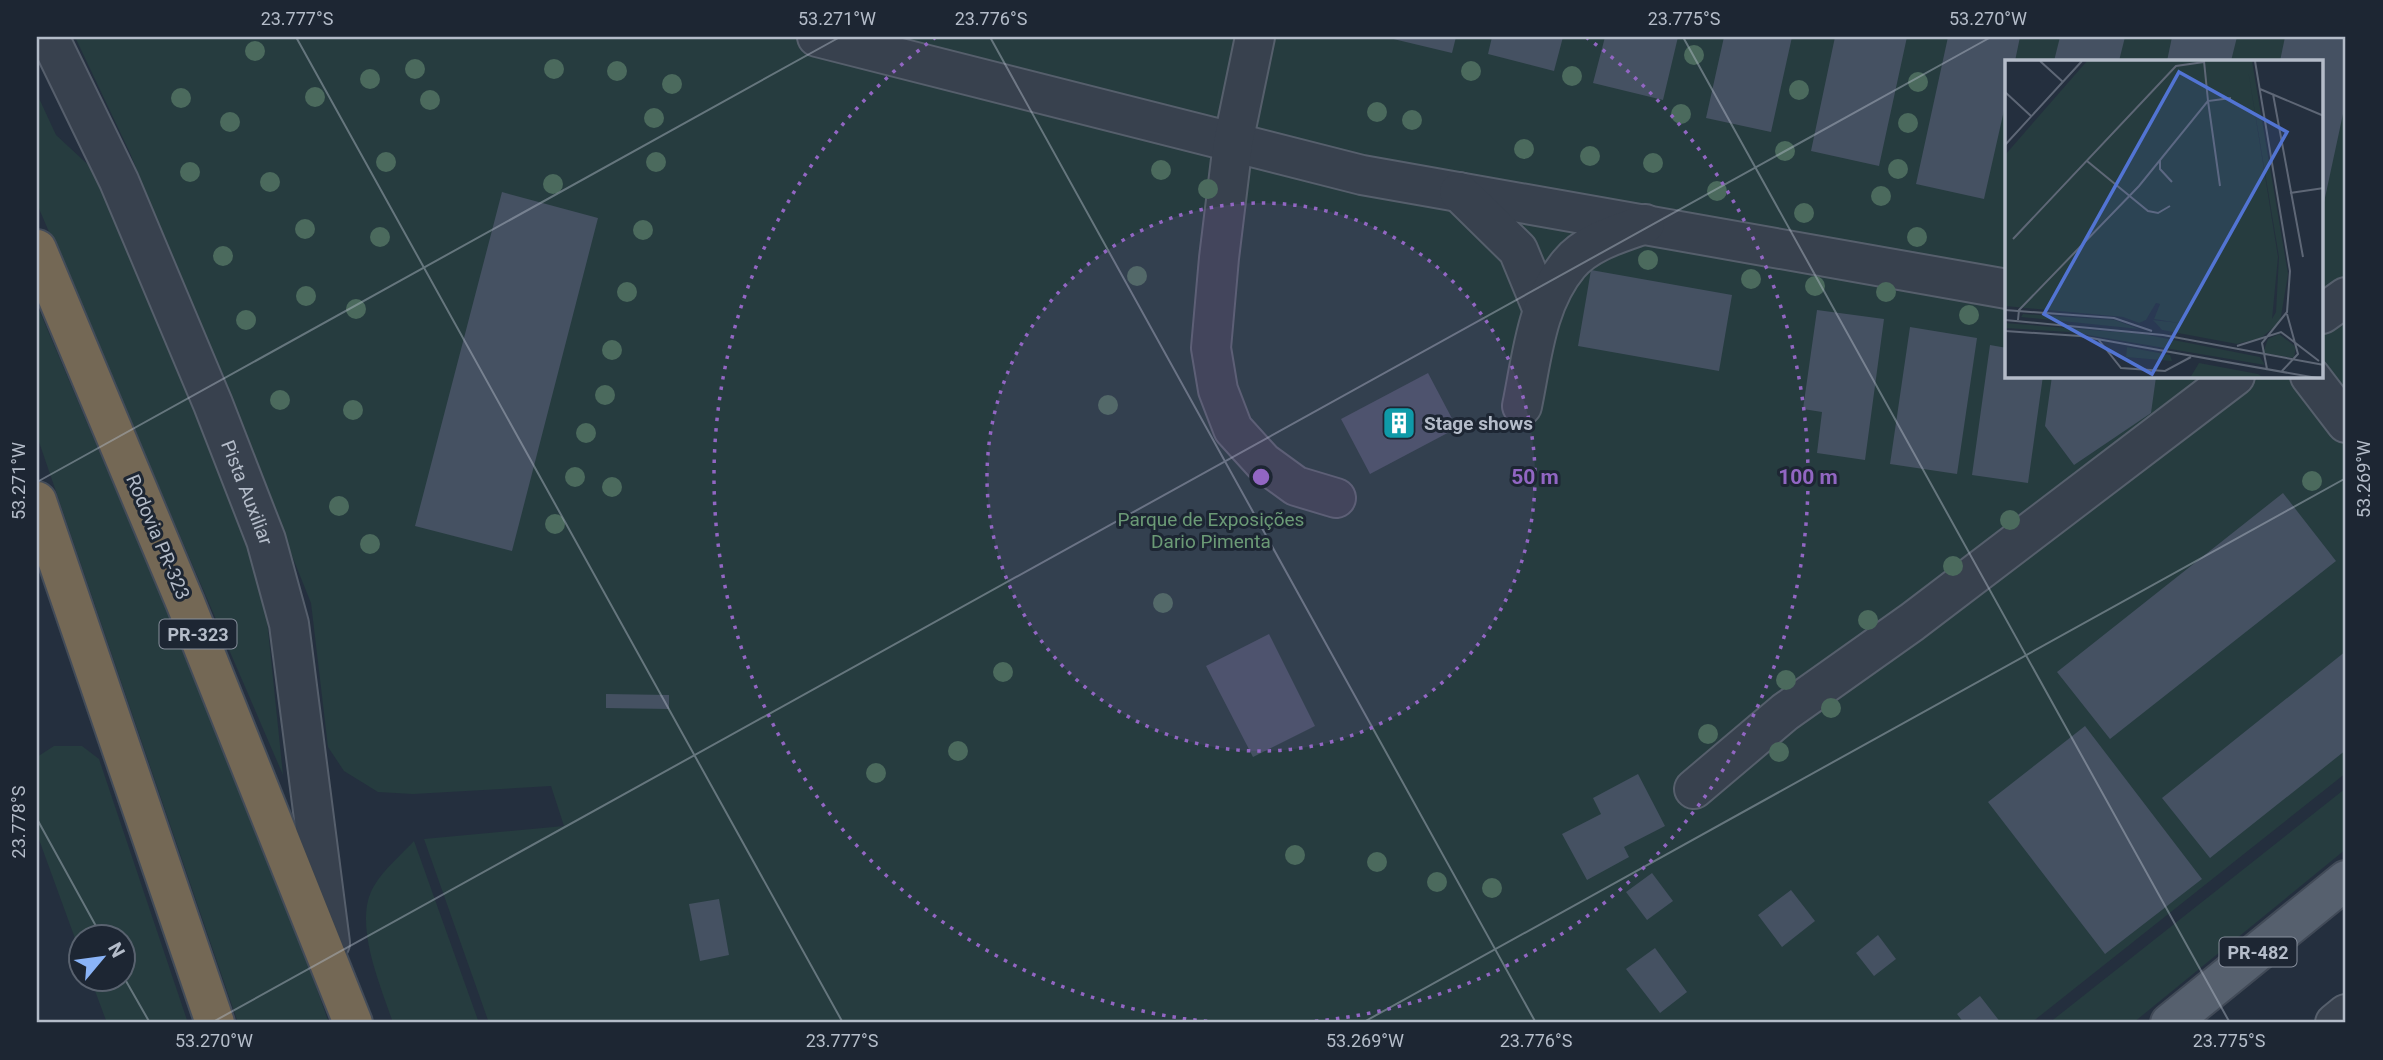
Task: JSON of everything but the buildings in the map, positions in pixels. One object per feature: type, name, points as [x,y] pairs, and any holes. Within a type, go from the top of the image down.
[{"type":"highway","name":"Rodovia PR-323","points":[[37,248],[185,602],[353,1023]]},
{"type":"highway","points":[[37,502],[215,1023]]},
{"type":"main road","name":"PR-482","points":[[2169,1023],[2346,880]]},
{"type":"street","name":"Pista Auxiliar","points":[[49,37],[119,181],[213,404],[265,540],[289,624],[323,903],[336,979]]},
{"type":"street","points":[[817,37],[1362,175],[2005,289]]},
{"type":"street","points":[[1255,37],[1233,143],[1211,348],[1218,390],[1233,429],[1263,462],[1296,486],[1336,498]]},
{"type":"street","points":[[1459,192],[1518,250],[1542,308]]},
{"type":"street","points":[[1522,407],[1542,308],[1570,262],[1604,239],[1646,224]]},
{"type":"street","points":[[2324,313],[2346,297]]},
{"type":"street","points":[[1694,789],[1775,720],[1912,622],[2232,378]]},
{"type":"street","points":[[2312,378],[2346,423]]},
{"type":"street","points":[[2335,1023],[2346,1014]]},
{"type":"green space","name":"Parque de Exposições Dario Pimenta","points":[[75,37],[2346,37],[2346,773],[2031,1023],[489,1023],[424,839],[564,826],[551,786],[413,794],[378,792],[344,771],[328,747],[311,603],[130,153]]},
{"type":"green space","points":[[37,94],[56,135],[97,173],[253,550],[267,620],[283,775],[37,204]]},
{"type":"green space","points":[[37,305],[257,822],[329,1023],[238,1023],[37,436]]},
{"type":"green space","points":[[54,746],[82,746],[99,759],[188,1023],[107,1023],[96,993],[136,993],[136,923],[69,923],[37,834],[37,757]]},
{"type":"green space","points":[[2346,788],[2346,849],[2133,1023],[2049,1023]]},
{"type":"green space","points":[[414,841],[479,1023],[393,1023],[371,954],[366,917],[374,886]]},
{"type":"place","name":"Stage shows","points":[[1399,423]]}]
